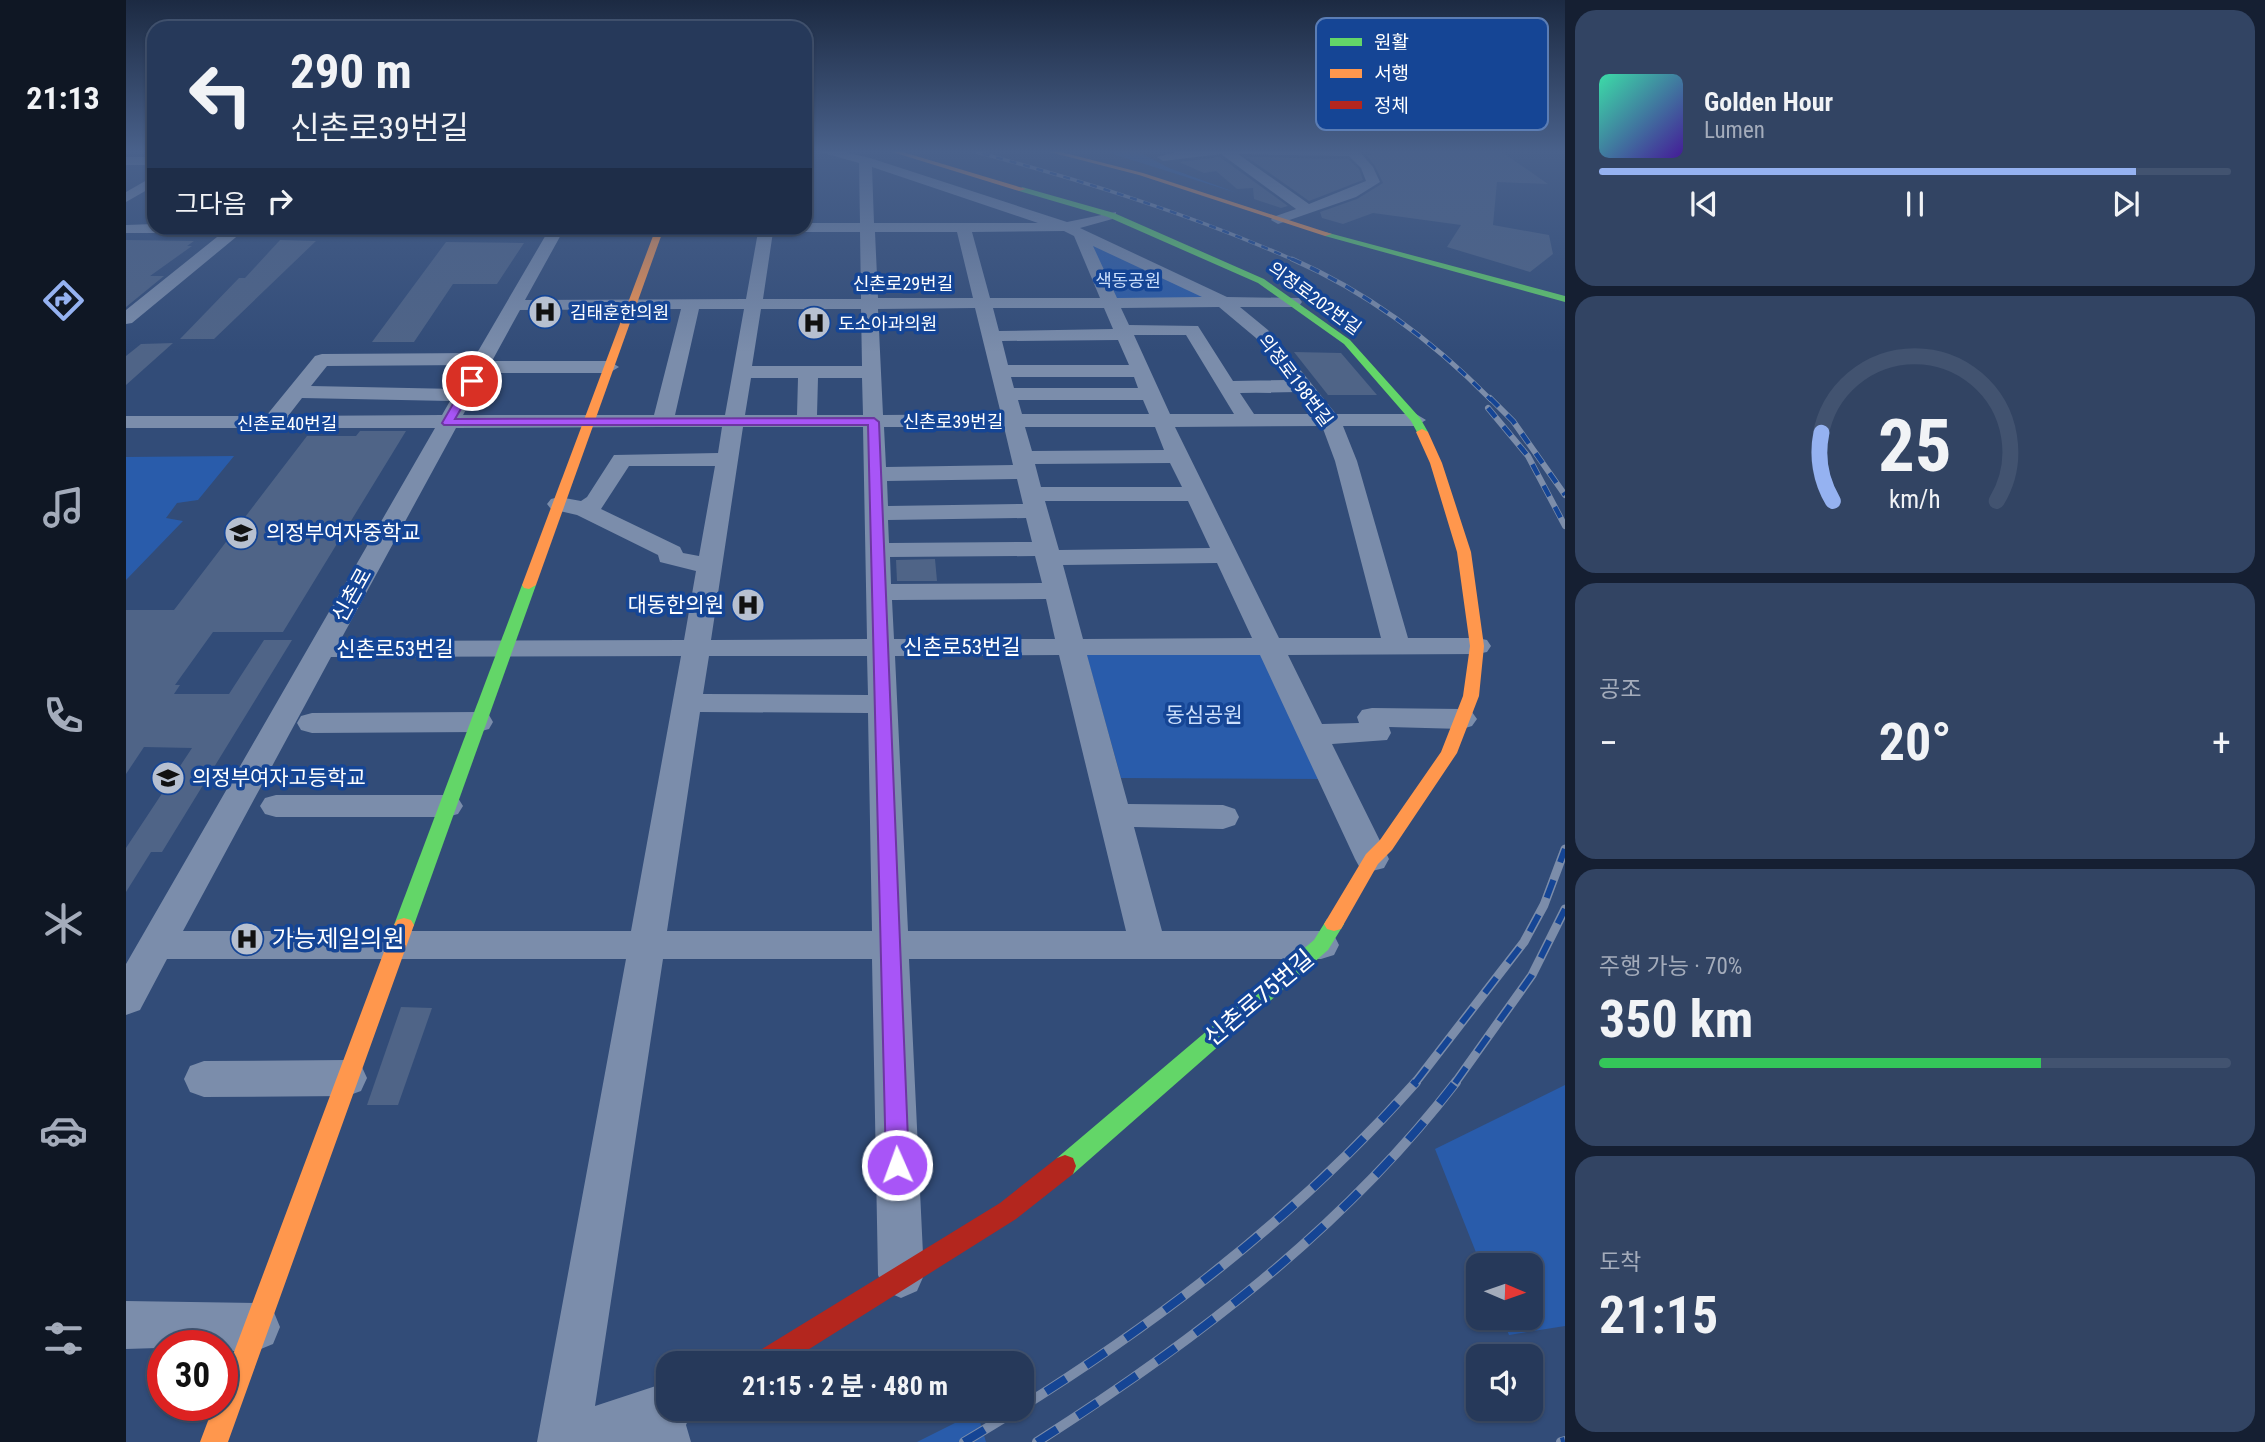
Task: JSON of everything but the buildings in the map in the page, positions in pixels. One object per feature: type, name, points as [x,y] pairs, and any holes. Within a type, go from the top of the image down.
[{"type":"street","points":[[869,217],[867,228],[901,1275]]},
{"type":"street","name":"의정로198번길","points":[[1041,217],[1155,266],[1223,302],[1262,334],[1330,420],[1346,461],[1397,647]]},
{"type":"street","points":[[812,228],[1073,230],[1105,217]]},
{"type":"street","name":"의정로202번길","points":[[1117,217],[1223,261],[1293,302],[1347,342],[1416,420]]},
{"type":"street","points":[[1270,217],[1565,299]]},
{"type":"street","points":[[1278,220],[1285,217]]},
{"type":"street","points":[[963,228],[1010,421],[1072,647],[1147,945]]},
{"type":"street","points":[[126,229],[147,229]]},
{"type":"street","points":[[1073,230],[1123,332],[1178,456],[1372,859]]},
{"type":"street","points":[[126,318],[230,235]]},
{"type":"street","name":"신촌로","points":[[126,999],[552,235]]},
{"type":"street","points":[[214,1442],[657,235]]},
{"type":"street","points":[[664,1421],[564,1442],[765,235]]},
{"type":"street","name":"신촌로29번길","points":[[513,305],[1293,302]]},
{"type":"street","points":[[663,422],[691,305]]},
{"type":"street","points":[[990,336],[1192,330],[1248,421]]},
{"type":"street","points":[[271,423],[322,360],[609,367]]},
{"type":"street","points":[[997,365],[1137,365]]},
{"type":"street","points":[[742,372],[872,372]]},
{"type":"street","points":[[807,422],[808,372]]},
{"type":"street","points":[[1227,387],[1303,386]]},
{"type":"street","points":[[295,392],[464,394]]},
{"type":"street","points":[[1004,394],[1150,394]]},
{"type":"street","name":"신촌로39번길","points":[[448,423],[1416,420]]},
{"type":"street","name":"신촌로75번길","points":[[782,1351],[1008,1211],[1074,1159],[1321,945],[1372,859],[1386,845],[1449,753],[1471,696],[1477,646],[1464,552],[1436,463],[1416,420]]},
{"type":"street","name":"신촌로40번길","points":[[126,422],[448,423]]},
{"type":"street","points":[[877,513],[1178,456]]},
{"type":"street","points":[[584,509],[596,502],[622,460],[728,459]]},
{"type":"street","points":[[875,474],[1197,494]]},
{"type":"street","points":[[559,503],[584,509],[671,552],[669,557],[710,566]]},
{"type":"street","points":[[878,550],[1227,555]]},
{"type":"street","points":[[879,592],[1057,591]]},
{"type":"street","name":"신촌로53번길","points":[[321,649],[1477,646]]},
{"type":"street","points":[[687,703],[883,704]]},
{"type":"street","points":[[1313,734],[1376,733],[1372,717],[1462,719]]},
{"type":"street","points":[[312,723],[478,722]]},
{"type":"street","points":[[276,806],[447,806]]},
{"type":"street","points":[[1115,815],[1223,817]]},
{"type":"street","points":[[156,945],[1321,945]]},
{"type":"street","points":[[204,1079],[347,1078]]},
{"type":"street","points":[[126,1325],[256,1327]]},
{"type":"green space","name":"색동공원","points":[[1085,238],[1213,299],[1114,301]]},
{"type":"green space","points":[[234,456],[198,500],[177,503],[166,518],[183,521],[126,580],[126,457]]},
{"type":"green space","name":"동심공원","points":[[1265,651],[1322,779],[1121,778],[1086,653]]},
{"type":"green space","points":[[1565,1085],[1565,1326],[1544,1329],[1544,1253],[1476,1253],[1435,1149]]},
{"type":"green space","points":[[1507,1330],[1540,1330],[1509,1335]]},
{"type":"green space","points":[[959,1421],[980,1421],[986,1442],[917,1442]]},
{"type":"railway","points":[[1186,217],[1296,261]]},
{"type":"railway","points":[[1292,259],[1347,287],[1398,320],[1446,358],[1491,400]]},
{"type":"railway","points":[[1490,398],[1513,421],[1565,495]]},
{"type":"railway","points":[[1488,408],[1528,456],[1565,526]]},
{"type":"railway","points":[[1415,1083],[1524,942],[1544,905],[1565,849]]},
{"type":"railway","points":[[1455,1083],[1532,975],[1565,909]]},
{"type":"railway","points":[[964,1442],[1088,1364],[1205,1280],[1314,1186],[1366,1136],[1416,1082]]},
{"type":"railway","points":[[1037,1442],[1152,1365],[1262,1280],[1365,1186],[1412,1136],[1456,1082]]},
{"type":"railway","points":[[1561,1442],[1565,1441]]},
{"type":"traffic: fast","points":[[1116,217],[1261,281],[1347,342],[1416,420],[1422,432]]},
{"type":"traffic: fast","points":[[1328,234],[1565,299]]},
{"type":"traffic: fast","points":[[404,925],[529,585]]},
{"type":"traffic: fast","points":[[1065,1166],[1321,945],[1334,924]]},
{"type":"traffic: slow","points":[[1276,217],[1328,234]]},
{"type":"traffic: slow","points":[[529,585],[657,235]]},
{"type":"traffic: slow","points":[[1334,924],[1372,859],[1386,845],[1449,753],[1471,696],[1477,646],[1464,552],[1436,463],[1422,432]]},
{"type":"traffic: slow","points":[[214,1442],[404,925]]},
{"type":"traffic: jam","points":[[782,1351],[1008,1211],[1065,1166]]},
{"type":"place","name":"김태훈한의원","points":[[545,312]]},
{"type":"place","name":"도소아과의원","points":[[814,323]]},
{"type":"place","name":"의정부여자중학교","points":[[241,533]]},
{"type":"place","name":"대동한의원","points":[[748,605]]},
{"type":"place","name":"의정부여자고등학교","points":[[168,778]]},
{"type":"place","name":"가능제일의원","points":[[247,939]]},
{"type":"route","points":[[472,381],[448,423],[874,422],[897,1165]]}]
